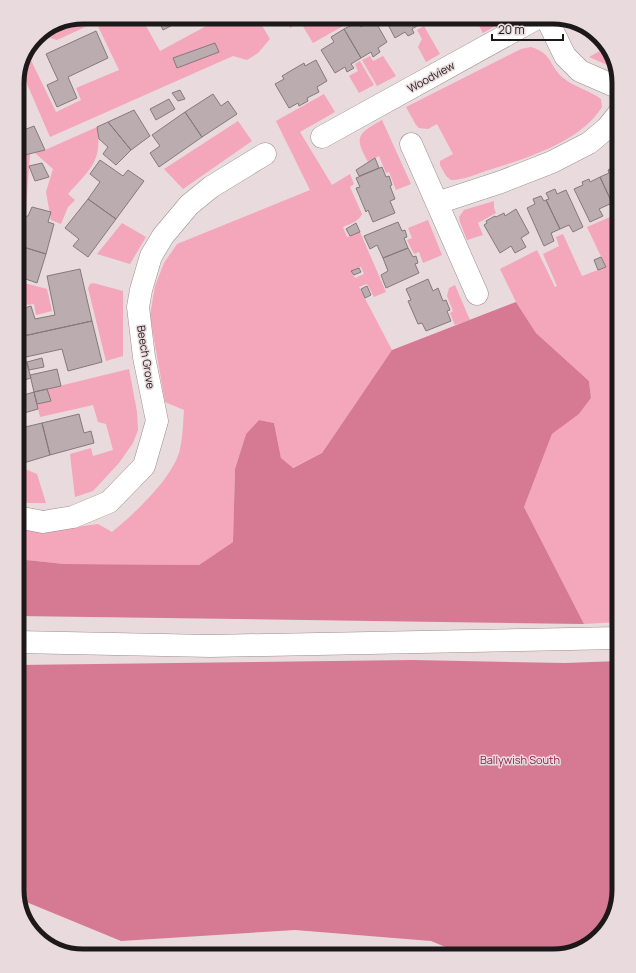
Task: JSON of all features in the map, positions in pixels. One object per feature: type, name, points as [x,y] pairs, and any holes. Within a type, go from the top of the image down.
[{"type":"street","name":"Woodview","points":[[322,138],[526,24]]},
{"type":"street","points":[[549,24],[565,56],[580,71],[612,85]]},
{"type":"street","points":[[437,202],[501,182],[552,162],[589,143],[612,122]]},
{"type":"street","points":[[411,144],[477,294]]},
{"type":"street","name":"Beech Grove","points":[[24,518],[43,522],[73,517],[108,502],[144,466],[157,421],[144,357],[138,307],[141,290],[151,256],[163,236],[189,205],[211,187],[265,154]]},
{"type":"street","points":[[24,642],[211,646],[612,638]]},
{"type":"shaded area","points":[[92,24],[57,40],[47,37],[64,27],[71,25]]},
{"type":"shaded area","points":[[97,24],[145,24],[160,51],[210,24],[261,24],[270,39],[258,53],[247,60],[233,56],[50,137],[24,78],[30,58],[56,112],[81,100],[76,88],[119,70]]},
{"type":"shaded area","points":[[287,24],[299,24],[290,28]]},
{"type":"shaded area","points":[[302,24],[347,24],[313,43]]},
{"type":"shaded area","points":[[478,24],[499,24],[483,33]]},
{"type":"shaded area","points":[[424,26],[440,54],[426,62],[418,47],[422,39],[417,30]]},
{"type":"shaded area","points":[[531,47],[547,56],[562,77],[601,99],[602,107],[580,130],[552,147],[520,160],[461,179],[451,180],[446,176],[440,165],[440,161],[453,154],[437,124],[428,129],[419,128],[406,107],[521,49]]},
{"type":"shaded area","points":[[602,50],[608,60],[609,66],[589,57]]},
{"type":"shaded area","points":[[370,56],[373,61],[383,56],[396,76],[377,86],[362,60]]},
{"type":"shaded area","points":[[360,61],[374,85],[359,93],[349,76],[358,71],[355,64]]},
{"type":"shaded area","points":[[324,94],[335,112],[300,132],[332,185],[350,174],[354,184],[350,187],[362,214],[357,220],[343,227],[347,237],[360,232],[386,292],[374,297],[367,284],[359,287],[392,350],[322,453],[292,468],[281,458],[274,423],[259,420],[246,434],[235,469],[233,542],[199,565],[64,564],[24,560],[24,528],[39,532],[98,524],[112,532],[142,505],[162,483],[176,460],[180,449],[184,410],[165,402],[150,316],[155,286],[164,263],[177,244],[310,190],[276,121]],"holes":[[[361,267],[364,274],[355,278],[351,271]]]},
{"type":"shaded area","points":[[382,120],[411,184],[396,190],[389,172],[386,173],[379,156],[368,162],[361,147],[360,137],[363,133]]},
{"type":"shaded area","points":[[238,121],[252,141],[183,189],[164,169]]},
{"type":"shaded area","points":[[97,127],[98,149],[93,165],[68,194],[75,200],[68,207],[61,224],[51,220],[46,192],[53,169],[35,153]]},
{"type":"shaded area","points":[[30,154],[26,209],[24,214],[24,155]]},
{"type":"shaded area","points":[[494,201],[496,213],[478,223],[483,235],[467,240],[459,217],[464,210]]},
{"type":"shaded area","points":[[612,216],[612,622],[584,624],[524,507],[552,434],[579,414],[591,398],[589,381],[536,333],[516,302],[500,269],[537,250],[555,287],[557,286],[543,254],[559,246],[556,237],[563,234],[582,276],[606,267],[587,227]]},
{"type":"shaded area","points":[[428,220],[442,255],[423,263],[419,252],[414,254],[407,240],[412,238],[408,228]]},
{"type":"shaded area","points":[[122,223],[146,237],[130,264],[97,254]]},
{"type":"shaded area","points":[[24,283],[47,289],[52,311],[36,315],[34,304],[24,305]]},
{"type":"shaded area","points":[[93,283],[123,291],[123,356],[106,361],[88,288],[90,284]]},
{"type":"shaded area","points":[[455,285],[470,320],[455,325],[450,313],[453,311],[447,296],[449,288]]},
{"type":"shaded area","points":[[129,369],[137,412],[138,430],[133,443],[119,463],[93,491],[75,497],[70,454],[91,448],[93,456],[113,450],[106,424],[98,422],[93,405],[40,417],[37,404],[50,401],[47,389]]},
{"type":"shaded area","points":[[24,469],[37,474],[46,503],[24,502]]},
{"type":"green space","points":[[516,302],[536,333],[589,381],[591,398],[579,414],[552,434],[524,507],[584,624],[24,616],[24,560],[64,564],[199,565],[233,542],[235,469],[246,434],[259,420],[274,423],[281,458],[293,468],[322,453],[392,350]]},
{"type":"green space","name":"Ballywish South","points":[[413,660],[565,663],[612,661],[612,890],[608,913],[595,932],[576,945],[568,947],[553,949],[450,949],[431,941],[295,930],[121,941],[26,902],[24,890],[24,665]]},
{"type":"building","points":[[160,24],[175,24],[163,30]]},
{"type":"building","points":[[354,24],[359,24],[361,27],[366,24],[377,24],[387,42],[378,48],[380,52],[373,57],[371,52],[361,58],[344,29]]},
{"type":"building","points":[[388,24],[420,24],[412,29],[414,33],[408,36],[405,32],[395,38]]},
{"type":"building","points":[[344,29],[361,58],[351,64],[354,68],[347,72],[345,67],[335,73],[321,50],[334,42],[331,37]]},
{"type":"building","points":[[96,31],[108,58],[68,77],[77,98],[57,107],[47,85],[58,80],[46,54]]},
{"type":"building","points":[[215,43],[219,52],[177,68],[173,58]]},
{"type":"building","points":[[316,60],[327,81],[317,87],[319,92],[307,98],[308,101],[299,106],[298,103],[289,108],[275,84],[284,79],[282,76],[304,63],[305,66]]},
{"type":"building","points":[[180,90],[185,99],[178,101],[172,93]]},
{"type":"building","points":[[213,94],[221,106],[228,101],[237,114],[202,137],[185,112]]},
{"type":"building","points":[[169,99],[175,109],[156,120],[150,109]]},
{"type":"building","points":[[134,110],[150,136],[131,150],[108,122]]},
{"type":"building","points":[[185,112],[202,137],[159,167],[150,153],[160,146],[152,135]]},
{"type":"building","points":[[108,122],[131,150],[116,165],[103,154],[108,147],[99,139],[97,127]]},
{"type":"building","points":[[34,126],[45,150],[24,155],[24,130]]},
{"type":"building","points":[[375,158],[379,168],[359,176],[356,170]]},
{"type":"building","points":[[100,160],[123,176],[128,170],[144,181],[116,219],[88,199],[100,182],[90,174]]},
{"type":"building","points":[[42,163],[49,177],[35,181],[29,166]]},
{"type":"building","points":[[382,167],[386,177],[389,176],[392,185],[390,186],[395,199],[390,201],[395,213],[373,222],[368,210],[366,212],[356,188],[360,187],[356,178]]},
{"type":"building","points":[[612,168],[612,203],[600,177],[609,173],[608,170]]},
{"type":"building","points":[[600,177],[612,203],[599,209],[603,216],[590,222],[574,189],[583,185],[582,182],[589,179],[590,182]]},
{"type":"building","points":[[555,189],[557,194],[566,190],[583,227],[573,232],[569,225],[560,229],[546,200],[549,199],[546,193]]},
{"type":"building","points":[[541,196],[544,201],[546,200],[560,229],[551,233],[554,241],[544,246],[527,208],[535,204],[533,199]]},
{"type":"building","points":[[88,199],[116,219],[88,257],[73,246],[79,239],[65,228]]},
{"type":"building","points":[[32,207],[51,212],[48,222],[54,224],[46,254],[24,247],[24,217],[28,216]]},
{"type":"building","points":[[516,209],[529,233],[521,238],[526,247],[515,253],[511,246],[500,253],[484,225],[487,223],[486,221],[495,216],[496,217],[504,213],[505,216]]},
{"type":"building","points":[[398,222],[402,231],[405,230],[407,237],[404,238],[408,248],[383,258],[377,245],[370,249],[364,236]]},
{"type":"building","points":[[356,223],[360,232],[350,236],[346,229]]},
{"type":"building","points":[[24,247],[46,254],[37,283],[24,278]]},
{"type":"building","points":[[408,248],[413,257],[416,256],[418,263],[415,264],[419,273],[386,288],[381,275],[388,271],[383,258]]},
{"type":"building","points":[[601,257],[606,267],[598,270],[594,260]]},
{"type":"building","points":[[359,268],[361,272],[354,275],[351,271]]},
{"type":"building","points":[[80,269],[92,321],[24,336],[24,308],[31,306],[35,319],[55,315],[47,276]]},
{"type":"building","points":[[428,279],[433,291],[438,288],[443,301],[446,300],[450,310],[447,311],[451,321],[426,331],[422,323],[418,324],[408,301],[411,300],[406,289]]},
{"type":"building","points":[[367,286],[371,295],[365,298],[361,289]]},
{"type":"building","points":[[92,321],[102,362],[68,371],[62,349],[26,357],[24,351],[24,336]]},
{"type":"building","points":[[24,354],[31,378],[24,380]]},
{"type":"building","points":[[42,358],[44,367],[29,370],[27,362]]},
{"type":"building","points":[[57,369],[61,386],[34,392],[30,375]]},
{"type":"building","points":[[47,389],[51,401],[37,404],[34,392]]},
{"type":"building","points":[[34,392],[38,409],[24,413],[24,395]]},
{"type":"building","points":[[79,414],[84,433],[91,431],[94,443],[50,455],[42,423]]},
{"type":"building","points":[[42,423],[50,455],[24,463],[24,427]]}]
